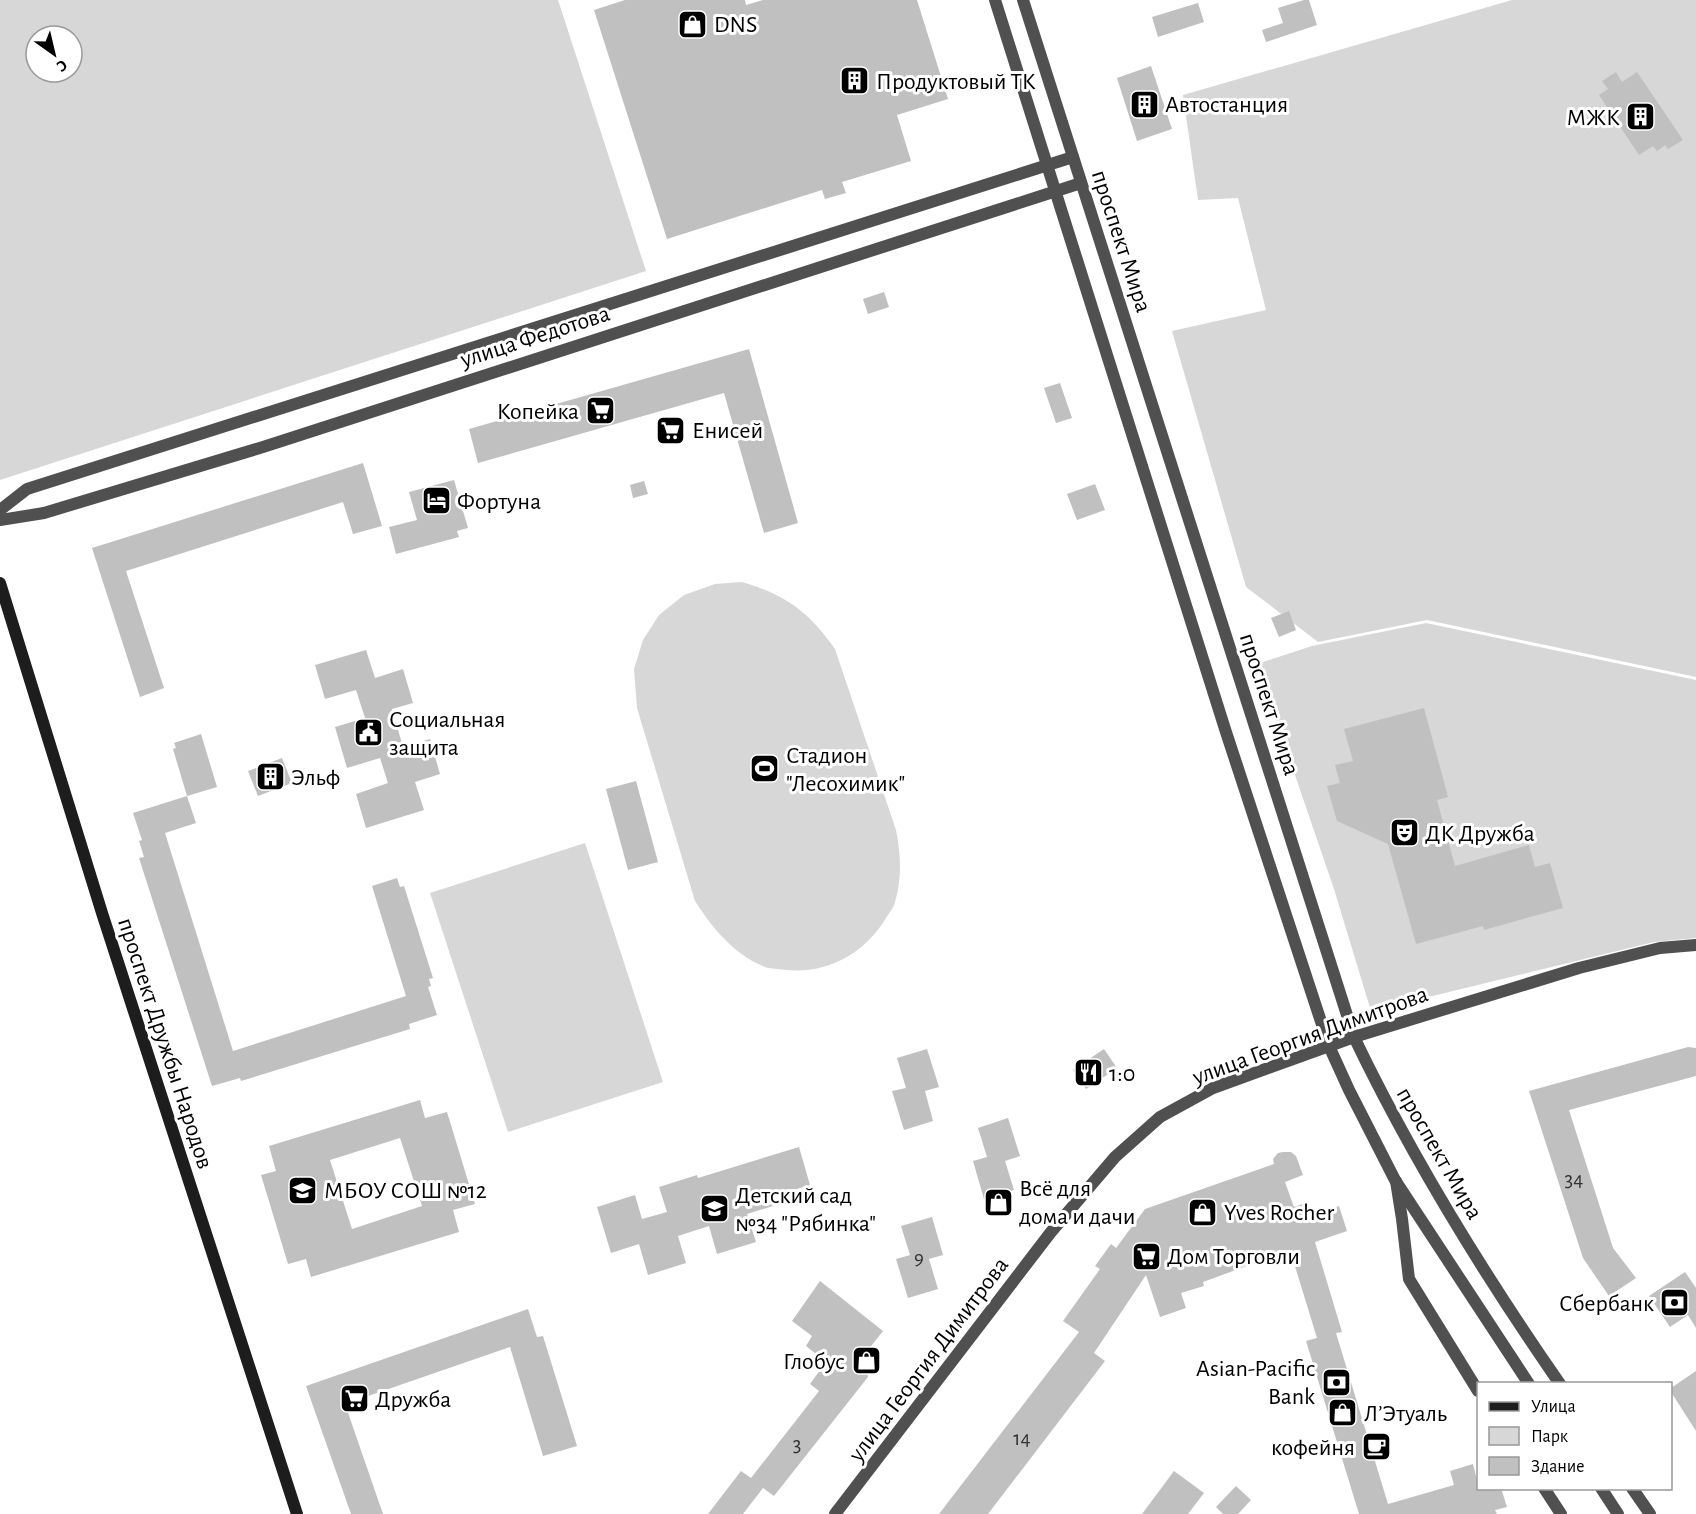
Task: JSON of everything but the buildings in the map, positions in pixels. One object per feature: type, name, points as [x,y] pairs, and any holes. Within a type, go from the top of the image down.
[{"type":"main road","name":"проспект Дружбы Народов","points":[[0,583],[109,935],[297,1514]]},
{"type":"street","name":"проспект Мира","points":[[995,0],[1228,740],[1329,1046],[1395,1180],[1528,1382]]},
{"type":"street","name":"проспект Мира","points":[[1023,0],[1354,1037],[1382,1096],[1431,1184],[1559,1382]]},
{"type":"street","points":[[0,510],[27,489],[1072,156]]},
{"type":"street","name":"улица Федотова","points":[[0,520],[44,513],[262,447],[1081,183]]},
{"type":"street","name":"улица Георгия Димитрова","points":[[835,1514],[1052,1232],[1115,1157],[1160,1117],[1213,1088],[1354,1037],[1579,968],[1660,948],[1696,945]]},
{"type":"street","points":[[1395,1180],[1409,1279],[1477,1388]]},
{"type":"street","points":[[1545,1490],[1561,1514]]},
{"type":"street","points":[[1602,1490],[1618,1514]]},
{"type":"street","points":[[1633,1490],[1650,1514]]},
{"type":"green space","points":[[0,0],[558,0],[646,271],[0,480]]},
{"type":"green space","points":[[1512,0],[1696,0],[1696,677],[1427,620],[1318,642],[1246,587],[1172,331],[1266,310],[1238,198],[1198,200],[1183,95]]},
{"type":"green space","name":"Стадион \"Лесохимик\"","points":[[742,582],[758,587],[795,606],[816,625],[835,649],[896,830],[900,875],[893,908],[877,930],[856,951],[831,965],[817,968],[787,970],[768,968],[756,963],[726,941],[695,901],[637,708],[634,669],[643,640],[659,615],[684,595],[715,584]]},
{"type":"green space","points":[[1426,623],[1696,680],[1696,938],[1654,942],[1371,1011],[1334,889],[1257,664],[1312,646]]},
{"type":"green space","points":[[585,843],[663,1082],[508,1132],[430,893]]},
{"type":"place","name":"DNS","points":[[693,24]]},
{"type":"place","name":"Продуктовый ТК","points":[[855,81]]},
{"type":"place","name":"Автостанция","points":[[1144,104]]},
{"type":"place","name":"МЖК","points":[[1641,117]]},
{"type":"place","name":"Копейка","points":[[600,411]]},
{"type":"place","name":"Енисей","points":[[671,430]]},
{"type":"place","name":"Фортуна","points":[[436,501]]},
{"type":"place","name":"Социальная защита","points":[[368,733]]},
{"type":"place","name":"Стадион \"Лесохимик\"","points":[[765,769]]},
{"type":"place","name":"Эльф","points":[[270,777]]},
{"type":"place","name":"ДК Дружба","points":[[1404,833]]},
{"type":"place","name":"1:0","points":[[1088,1073]]},
{"type":"place","name":"МБОУ СОШ №12","points":[[303,1190]]},
{"type":"place","name":"Всё для дома и дачи","points":[[998,1202]]},
{"type":"place","name":"Детский сад №34 \"Рябинка\"","points":[[714,1209]]},
{"type":"place","name":"Yves Rocher","points":[[1203,1212]]},
{"type":"place","name":"Дом Торговли","points":[[1146,1256]]},
{"type":"place","name":"Сбербанк","points":[[1675,1303]]},
{"type":"place","name":"Глобус","points":[[866,1361]]},
{"type":"place","name":"Asian-Pacific Bank","points":[[1336,1382]]},
{"type":"place","name":"Дружба","points":[[354,1399]]},
{"type":"place","name":"Л’Этуаль","points":[[1343,1413]]},
{"type":"place","name":"кофейня","points":[[1376,1447]]}]
